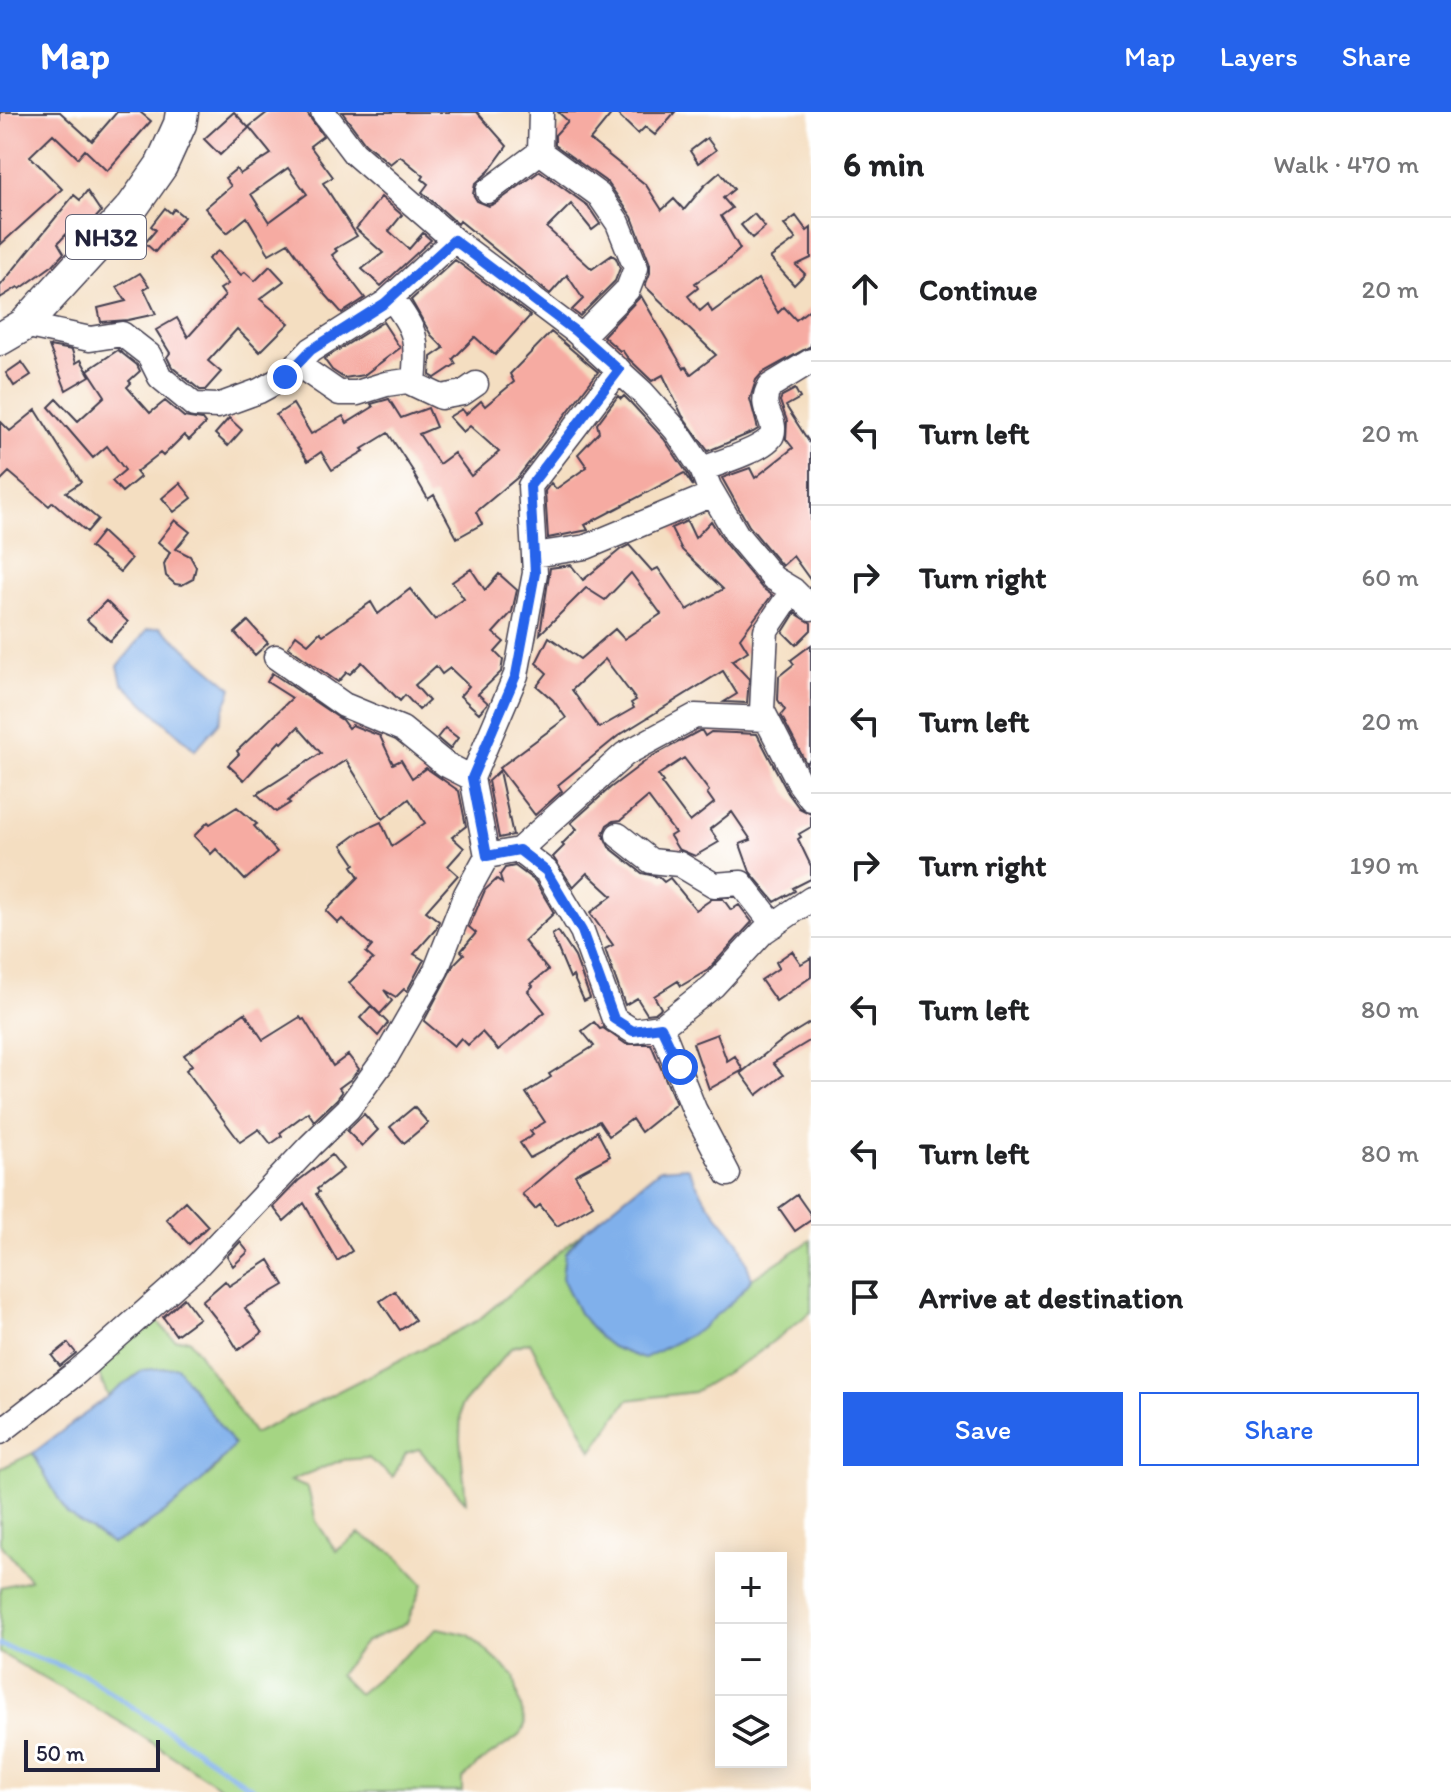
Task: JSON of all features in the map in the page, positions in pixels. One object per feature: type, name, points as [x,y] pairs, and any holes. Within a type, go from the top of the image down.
[{"type":"main road","name":"NH32","points":[[12,332],[133,206],[161,166],[180,124],[182,112]]},
{"type":"street","points":[[323,112],[354,153],[454,240],[581,337],[619,370],[676,430],[702,469],[737,535],[773,578],[793,590],[811,608]]},
{"type":"street","points":[[540,152],[541,112]]},
{"type":"street","points":[[540,152],[599,195],[618,223],[636,268],[628,289],[581,337]]},
{"type":"street","points":[[488,191],[540,152]]},
{"type":"street","points":[[12,332],[90,339],[122,334],[149,355],[160,377],[194,405],[218,406],[259,391],[285,377],[311,350],[391,298],[454,240]]},
{"type":"street","points":[[391,298],[416,338],[414,384]]},
{"type":"street","points":[[702,469],[770,440],[773,431],[764,407],[767,392],[782,378],[811,361]]},
{"type":"street","points":[[297,364],[339,393],[357,393],[407,381],[441,397],[463,393],[476,384]]},
{"type":"street","points":[[0,1432],[76,1373],[196,1267],[348,1109],[386,1057],[436,970],[466,894],[487,856],[472,778],[516,675],[535,573],[530,486],[619,370]]},
{"type":"street","points":[[534,555],[586,547],[713,494]]},
{"type":"street","points":[[793,590],[766,630],[762,710],[800,784],[811,799]]},
{"type":"street","points":[[276,657],[344,705],[402,729],[445,764],[472,778]]},
{"type":"street","points":[[487,856],[519,850],[625,754],[695,716],[766,719]]},
{"type":"street","points":[[618,835],[651,861],[679,864],[714,885],[741,883],[774,925]]},
{"type":"street","points":[[519,850],[546,871],[582,931],[614,1019],[633,1031],[661,1027],[713,986],[763,932],[811,899]]},
{"type":"street","points":[[661,1027],[694,1109],[728,1174]]},
{"type":"green space","points":[[585,1230],[568,1252],[563,1270],[579,1313],[736,1298],[752,1279],[811,1240],[811,1312],[754,1356],[694,1392],[628,1400],[592,1451],[572,1410],[549,1379],[530,1342],[512,1347],[461,1406],[460,1439],[466,1502],[419,1449],[406,1453],[393,1477],[368,1458],[342,1460],[290,1481],[308,1488],[316,1521],[336,1551],[359,1534],[394,1553],[423,1584],[407,1623],[365,1642],[339,1675],[358,1694],[438,1628],[469,1635],[514,1676],[525,1725],[520,1735],[478,1764],[462,1780],[462,1792],[228,1792],[120,1722],[0,1653],[0,1587],[30,1580],[0,1543],[0,1469],[33,1453],[67,1514],[140,1531],[213,1472],[234,1445],[143,1370],[108,1396],[94,1364],[151,1315],[175,1340],[189,1339],[254,1434],[477,1321]]},
{"type":"water","points":[[160,627],[232,688],[219,723],[195,750],[122,683],[118,666],[147,630]]},
{"type":"water","points":[[687,1167],[707,1202],[739,1242],[752,1279],[736,1298],[698,1331],[643,1359],[612,1347],[579,1313],[562,1278],[565,1253],[585,1230],[660,1169]]},
{"type":"water","points":[[177,1367],[234,1445],[179,1502],[147,1525],[112,1544],[67,1514],[33,1453],[143,1370]]},
{"type":"building","points":[[0,112],[60,112],[92,141],[117,112],[140,112],[151,121],[107,171],[85,150],[78,158],[53,134],[30,156],[62,189],[0,245]]},
{"type":"building","points":[[234,112],[249,128],[220,155],[204,139]]},
{"type":"building","points":[[268,112],[306,112],[323,136],[310,146],[333,177],[323,183],[357,236],[335,249],[337,251],[332,255],[365,298],[342,313],[288,243],[269,254],[247,217],[227,233],[205,208],[231,186],[225,178],[236,169],[240,174],[271,154],[249,127]],"holes":[[[288,168],[307,194],[269,222],[251,194]]]},
{"type":"building","points":[[342,112],[477,112],[507,146],[475,184],[473,194],[477,201],[489,206],[496,203],[540,171],[588,206],[600,224],[592,230],[571,204],[547,228],[592,269],[612,255],[616,258],[620,268],[615,281],[580,316],[572,310],[583,299],[567,275],[550,294],[460,221],[458,224],[422,192],[428,184],[422,179],[424,176],[400,156],[390,164],[365,143]]},
{"type":"building","points":[[558,112],[613,112],[590,140],[646,185],[662,210],[674,199],[684,210],[720,172],[734,189],[723,198],[732,208],[721,216],[740,249],[695,283],[698,288],[688,296],[700,311],[708,304],[712,312],[758,279],[778,313],[784,307],[796,320],[811,308],[811,346],[762,373],[756,380],[750,399],[758,429],[708,451],[682,415],[663,375],[652,381],[622,350],[603,336],[641,296],[684,369],[686,367],[691,374],[716,355],[645,286],[650,264],[632,217],[608,183],[555,145],[555,135],[568,121]]},
{"type":"building","points":[[615,112],[675,112],[655,135],[645,127],[638,134]]},
{"type":"building","points":[[707,138],[716,150],[698,163],[690,151]]},
{"type":"building","points":[[87,191],[101,212],[83,232],[75,225],[58,243],[64,253],[53,265],[20,289],[18,287],[0,298],[0,286],[74,195],[80,200]]},
{"type":"building","points":[[381,197],[402,215],[389,231],[409,249],[423,233],[431,240],[381,286],[362,269],[383,253],[356,229]]},
{"type":"building","points":[[165,208],[171,213],[174,209],[184,217],[155,252],[145,243],[156,230],[151,226]]},
{"type":"building","points":[[754,214],[765,227],[752,238],[741,225]]},
{"type":"building","points":[[796,216],[807,231],[811,228],[811,258],[796,265],[805,274],[794,285],[770,258],[796,239],[784,225]]},
{"type":"building","points":[[218,251],[241,275],[245,272],[255,281],[270,266],[284,281],[260,299],[289,323],[260,352],[237,329],[208,361],[221,372],[205,390],[200,390],[172,367],[167,357],[170,353],[156,330],[177,318],[188,337],[225,296],[220,289],[228,284],[208,259]]},
{"type":"building","points":[[455,260],[530,316],[495,355],[475,337],[453,359],[456,364],[435,378],[430,375],[431,357],[444,348],[431,335],[411,300]]},
{"type":"building","points":[[140,273],[149,286],[144,289],[156,314],[101,322],[98,308],[126,301],[117,287]]},
{"type":"building","points":[[383,322],[400,348],[364,375],[344,378],[332,370],[324,359]]},
{"type":"building","points":[[551,332],[598,372],[518,477],[476,512],[482,524],[457,538],[434,495],[428,499],[388,433],[332,470],[321,452],[308,461],[276,415],[293,404],[311,434],[343,416],[347,423],[373,407],[371,404],[389,399],[401,418],[428,408],[436,427],[419,434],[439,464],[454,453],[471,476],[499,452],[470,426],[463,432],[449,417],[462,409],[466,414],[481,401],[485,406],[514,382],[510,374]]},
{"type":"building","points":[[49,346],[72,350],[76,363],[81,360],[90,376],[66,390]]},
{"type":"building","points":[[118,350],[137,365],[140,371],[127,387],[150,413],[165,401],[184,417],[202,420],[205,424],[189,440],[184,435],[163,456],[160,453],[136,472],[140,477],[122,492],[112,481],[125,470],[107,446],[93,458],[49,407],[57,399],[78,421],[105,396],[88,370]]},
{"type":"building","points":[[22,362],[31,375],[14,386],[6,373]]},
{"type":"building","points":[[795,389],[800,398],[786,406],[811,445],[811,581],[793,556],[782,566],[749,526],[722,478],[750,468],[755,478],[793,448],[786,439],[787,421],[780,401],[782,396]]},
{"type":"building","points":[[618,396],[621,399],[624,396],[664,439],[693,486],[684,473],[585,525],[588,530],[548,538],[545,491],[551,483],[556,489],[587,467],[578,454],[599,432],[597,424]]},
{"type":"building","points":[[36,410],[81,482],[66,492],[98,519],[87,532],[53,502],[49,506],[9,472],[0,481],[0,421],[10,431]]},
{"type":"building","points":[[229,418],[242,430],[228,446],[215,434]]},
{"type":"building","points":[[180,483],[192,498],[174,512],[162,498]]},
{"type":"building","points":[[175,520],[190,532],[176,549],[190,556],[196,567],[193,579],[182,585],[175,584],[166,576],[164,564],[170,552],[158,542]]},
{"type":"building","points":[[687,521],[695,538],[711,521],[726,545],[762,588],[772,595],[740,638],[748,651],[732,661],[749,679],[747,703],[724,702],[737,694],[723,671],[618,736],[558,785],[562,791],[535,815],[499,768],[566,718],[553,700],[537,686],[547,673],[536,663],[549,637],[580,659],[615,629],[624,639],[661,614],[631,573],[605,600],[586,588],[540,634],[550,568],[571,565],[583,580],[629,545],[652,571],[658,568],[687,610],[723,589],[682,550],[671,528]],"holes":[[[605,659],[636,700],[631,703],[634,708],[599,728],[572,690]]]},
{"type":"building","points":[[102,532],[131,559],[120,572],[90,547]]},
{"type":"building","points":[[471,569],[485,590],[499,574],[517,590],[512,612],[493,633],[504,642],[495,652],[503,660],[501,672],[478,694],[488,703],[479,713],[460,696],[469,686],[450,668],[442,674],[436,666],[415,685],[429,701],[419,710],[405,695],[400,701],[362,662],[338,682],[288,647],[296,635],[308,644],[320,632],[323,635],[371,602],[378,614],[410,589],[435,620],[464,599],[452,582]]},
{"type":"building","points":[[106,601],[128,622],[110,641],[87,620]]},
{"type":"building","points":[[795,613],[811,623],[811,630],[796,645],[783,632]]},
{"type":"building","points":[[248,621],[268,643],[255,655],[235,633]]},
{"type":"building","points":[[811,645],[811,758],[806,763],[811,773],[781,715],[785,710],[778,700],[779,676],[794,664],[791,660]]},
{"type":"building","points":[[272,673],[342,720],[348,728],[352,725],[380,736],[393,764],[401,760],[412,778],[426,768],[459,791],[466,826],[452,837],[464,848],[448,866],[458,875],[426,911],[439,921],[436,929],[414,954],[424,960],[407,991],[404,989],[396,997],[384,990],[392,1001],[380,1014],[349,983],[373,959],[366,953],[372,946],[342,919],[338,923],[326,911],[359,877],[352,866],[355,864],[342,845],[361,831],[381,822],[392,846],[425,823],[409,799],[383,819],[346,760],[307,785],[288,801],[290,803],[276,812],[257,794],[321,753],[298,727],[282,743],[280,741],[244,780],[228,765],[239,754],[237,751],[292,698],[267,682]]},
{"type":"building","points":[[445,728],[458,738],[450,749],[437,738]]},
{"type":"building","points":[[699,731],[705,736],[711,732],[757,734],[788,793],[799,808],[811,814],[811,827],[799,834],[801,837],[798,839],[811,866],[811,879],[775,902],[750,872],[740,844],[751,840],[732,812],[710,829],[719,842],[695,856],[678,849],[670,836],[675,833],[648,797],[621,820],[607,825],[603,834],[609,847],[642,873],[659,877],[664,882],[670,878],[696,910],[712,899],[723,899],[731,910],[739,905],[752,922],[708,970],[681,986],[678,981],[654,996],[661,1008],[647,1014],[637,998],[625,1005],[605,949],[613,945],[590,913],[612,896],[587,873],[573,887],[553,857],[577,829],[571,823],[651,757]],"holes":[[[684,758],[709,791],[707,793],[714,803],[690,822],[658,775]]]},
{"type":"building","points":[[499,771],[513,835],[499,838],[488,781]]},
{"type":"building","points":[[237,807],[257,824],[254,826],[277,852],[245,880],[216,849],[211,854],[194,836],[208,822],[210,824]]},
{"type":"building","points":[[515,866],[535,881],[554,913],[524,941],[548,970],[531,984],[533,986],[528,991],[545,1012],[498,1050],[482,1032],[468,1045],[461,1038],[454,1046],[424,1021],[454,964],[464,954],[461,951],[476,933],[469,927],[485,890],[497,879],[502,883],[500,875],[505,868]]},
{"type":"building","points":[[558,931],[575,957],[590,998],[584,1001],[573,976],[570,978],[552,935]]},
{"type":"building","points":[[792,951],[801,964],[811,958],[811,977],[776,1001],[761,980],[779,968],[776,962]]},
{"type":"building","points":[[371,1006],[388,1023],[378,1036],[360,1018]]},
{"type":"building","points":[[245,1013],[263,1040],[300,1017],[333,1066],[348,1055],[359,1069],[339,1088],[342,1092],[337,1099],[314,1121],[308,1112],[280,1133],[282,1136],[271,1144],[259,1129],[240,1142],[186,1070],[192,1065],[184,1055]]},
{"type":"building","points":[[594,1022],[626,1044],[651,1044],[676,1104],[641,1132],[632,1119],[609,1136],[599,1121],[530,1158],[520,1143],[533,1135],[530,1131],[545,1122],[526,1093],[551,1077],[549,1074],[594,1046],[582,1031]]},
{"type":"building","points":[[811,1022],[811,1040],[773,1063],[783,1075],[757,1095],[741,1073]]},
{"type":"building","points":[[717,1034],[727,1061],[735,1056],[743,1070],[709,1089],[693,1043]]},
{"type":"building","points":[[414,1107],[428,1123],[404,1143],[390,1127]]},
{"type":"building","points":[[364,1114],[378,1130],[362,1146],[347,1131]]},
{"type":"building","points":[[597,1131],[610,1156],[575,1175],[593,1205],[557,1226],[540,1205],[535,1209],[522,1194]]},
{"type":"building","points":[[332,1155],[343,1169],[317,1189],[319,1192],[316,1194],[352,1251],[337,1261],[304,1203],[284,1221],[273,1207],[298,1181]]},
{"type":"building","points":[[797,1195],[811,1215],[811,1220],[795,1231],[779,1208]]},
{"type":"building","points":[[185,1201],[208,1226],[189,1244],[166,1219]]},
{"type":"building","points":[[240,1242],[248,1252],[233,1266],[227,1256]]},
{"type":"building","points":[[269,1260],[284,1285],[245,1308],[262,1333],[238,1350],[202,1301],[225,1281],[229,1286]]},
{"type":"building","points":[[395,1291],[415,1320],[400,1330],[380,1301]]},
{"type":"building","points":[[184,1298],[199,1318],[176,1335],[163,1317]]},
{"type":"building","points":[[68,1343],[76,1353],[60,1366],[52,1356]]},
{"type":"waterway","points":[[0,1645],[84,1674],[258,1792]]},
{"type":"route","points":[[285,377],[311,350],[385,303],[454,240],[575,331],[619,370],[530,486],[535,573],[516,675],[472,778],[487,856],[519,850],[546,871],[582,931],[614,1019],[633,1031],[661,1027],[680,1067]]}]
